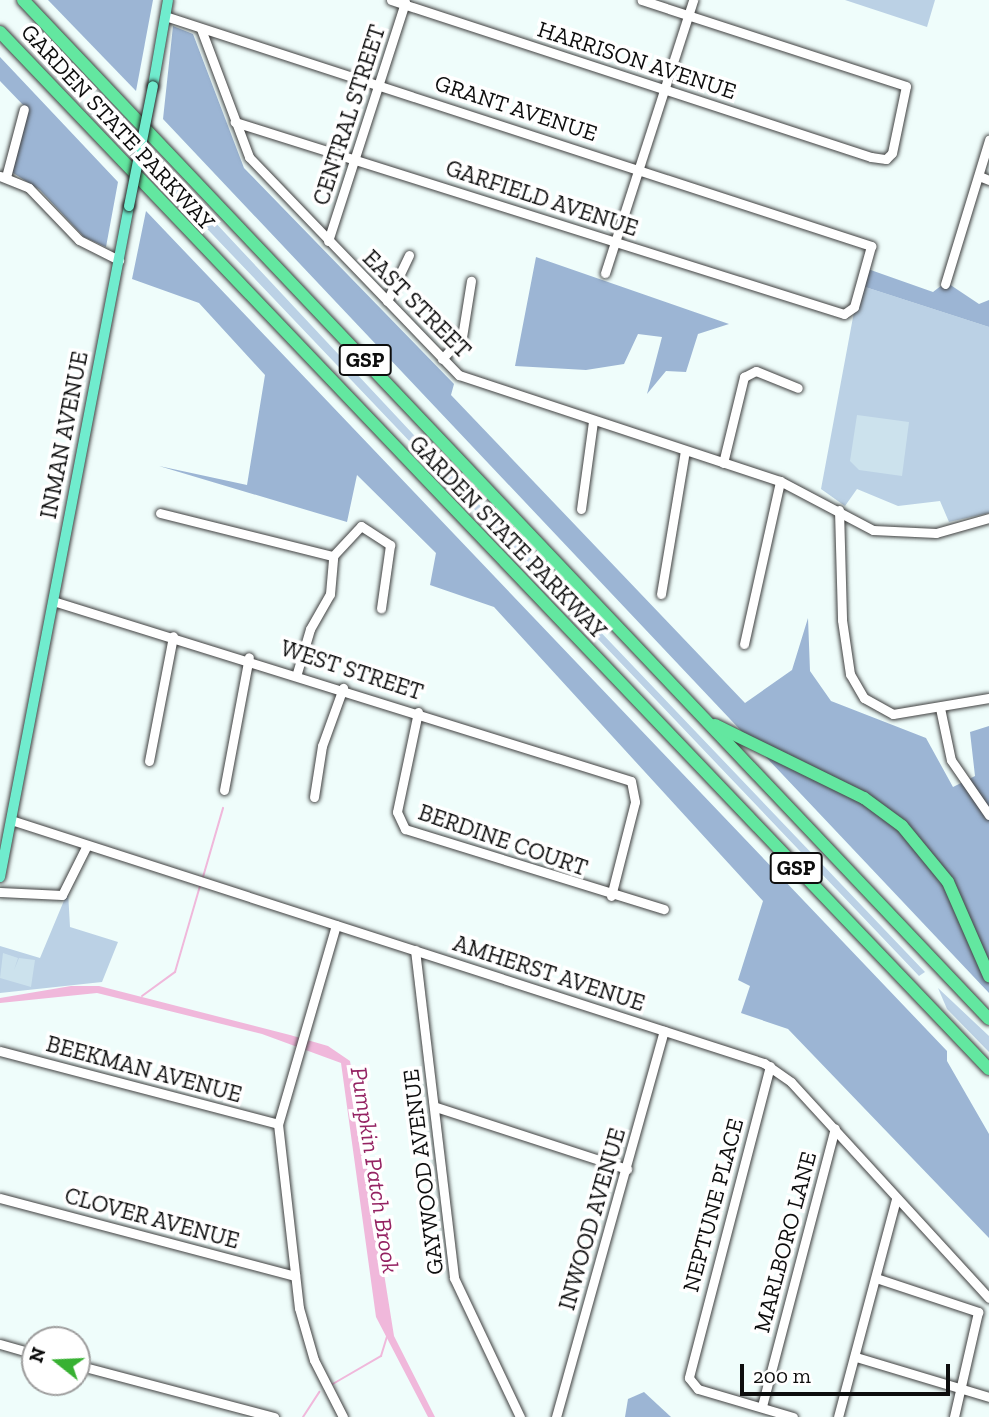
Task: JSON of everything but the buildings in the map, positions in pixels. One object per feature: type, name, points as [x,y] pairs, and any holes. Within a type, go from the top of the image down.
[{"type":"highway","name":"GARDEN STATE PARKWAY","points":[[23,0],[989,1018]]},
{"type":"highway","name":"GARDEN STATE PARKWAY","points":[[0,32],[989,1069]]},
{"type":"highway","points":[[706,721],[864,798],[902,826],[948,882],[989,976]]},
{"type":"main road","name":"INMAN AVENUE","points":[[0,877],[169,0]]},
{"type":"street","name":"HARRISON AVENUE","points":[[391,0],[405,2],[870,157],[886,159],[892,153],[907,94],[895,82],[688,15]]},
{"type":"street","points":[[642,0],[688,15]]},
{"type":"street","points":[[605,273],[693,0]]},
{"type":"street","name":"CENTRAL STREET","points":[[328,242],[405,2]]},
{"type":"street","name":"GRANT AVENUE","points":[[165,16],[856,237],[871,246],[854,307],[846,314],[836,312]]},
{"type":"street","name":"EAST STREET","points":[[201,29],[250,158],[442,359],[468,379],[780,481],[839,510],[860,525],[901,535],[989,518]]},
{"type":"street","points":[[24,109],[3,176],[40,196],[79,240],[119,260]]},
{"type":"street","name":"GARFIELD AVENUE","points":[[235,122],[836,312]]},
{"type":"street","points":[[945,284],[989,140]]},
{"type":"street","points":[[979,177],[989,180]]},
{"type":"street","points":[[387,301],[409,255]]},
{"type":"street","points":[[442,359],[462,337],[471,281]]},
{"type":"street","points":[[723,463],[744,377],[756,371],[798,388]]},
{"type":"street","points":[[581,509],[593,421]]},
{"type":"street","points":[[661,594],[685,451]]},
{"type":"street","points":[[744,644],[780,481]]},
{"type":"street","points":[[839,510],[842,620],[858,689],[876,708],[893,713],[940,708],[989,698]]},
{"type":"street","points":[[160,513],[333,556]]},
{"type":"street","points":[[297,673],[310,629],[330,594],[333,556],[360,526],[390,545],[381,608]]},
{"type":"street","name":"WEST STREET","points":[[53,601],[249,657],[635,785],[611,896]]},
{"type":"street","points":[[149,761],[173,636]]},
{"type":"street","points":[[223,790],[249,657]]},
{"type":"street","points":[[314,797],[321,746],[343,688]]},
{"type":"street","points":[[940,708],[954,767],[989,815]]},
{"type":"street","name":"BERDINE COURT","points":[[418,712],[397,812],[405,829],[611,896],[664,909]]},
{"type":"street","name":"AMHERST AVENUE","points":[[11,820],[86,847],[415,950],[769,1066],[835,1128],[989,1298]]},
{"type":"street","points":[[0,892],[62,895],[86,847]]},
{"type":"street","points":[[336,925],[294,1053],[278,1124],[295,1276],[314,1360],[343,1417]]},
{"type":"street","name":"GAYWOOD AVENUE","points":[[415,950],[436,1107],[454,1278],[520,1417]]},
{"type":"street","name":"INWOOD AVENUE","points":[[556,1417],[664,1031]]},
{"type":"street","name":"BEEKMAN AVENUE","points":[[0,1051],[278,1124]]},
{"type":"street","name":"NEPTUNE PLACE","points":[[769,1066],[689,1378],[698,1389],[793,1417]]},
{"type":"street","points":[[436,1107],[627,1169]]},
{"type":"street","name":"MARLBORO LANE","points":[[762,1406],[835,1128]]},
{"type":"street","name":"CLOVER AVENUE","points":[[0,1198],[295,1276]]},
{"type":"street","points":[[838,1417],[897,1199]]},
{"type":"street","points":[[876,1278],[978,1312],[954,1417]]},
{"type":"street","points":[[0,1344],[21,1350]]},
{"type":"street","points":[[856,1357],[989,1397]]},
{"type":"street","points":[[91,1369],[274,1417]]},
{"type":"shaded area","points":[[48,0],[153,0],[136,91]]},
{"type":"shaded area","points":[[845,0],[935,0],[927,27]]},
{"type":"shaded area","points":[[173,26],[193,34],[244,168],[454,384],[451,395],[745,703],[792,670],[808,618],[810,671],[831,701],[926,738],[953,787],[975,776],[970,732],[989,726],[989,993],[163,119]]},
{"type":"shaded area","points":[[0,57],[118,182],[106,247],[84,237],[40,190],[10,171],[26,108],[0,81]]},
{"type":"shaded area","points":[[155,158],[469,494],[925,972],[919,976],[153,172]]},
{"type":"shaded area","points":[[146,211],[947,1051],[947,1061],[989,1134],[989,1238],[788,1029],[741,1013],[750,986],[738,980],[763,901],[494,607],[430,585],[436,553],[357,475],[347,522],[159,466],[247,485],[265,375],[199,303],[132,279]]},
{"type":"shaded area","points":[[536,257],[729,324],[698,334],[686,372],[666,371],[647,394],[662,337],[638,334],[624,364],[586,370],[515,366]]},
{"type":"shaded area","points":[[865,268],[933,292],[946,282],[979,304],[989,300],[989,327],[859,285]]},
{"type":"shaded area","points":[[859,285],[989,327],[989,513],[949,522],[940,501],[898,506],[857,489],[845,506],[821,489]]},
{"type":"shaded area","points":[[857,415],[909,422],[902,476],[859,470],[850,461]]},
{"type":"shaded area","points":[[68,891],[70,927],[118,942],[102,982],[0,993],[0,946],[40,958]]},
{"type":"shaded area","points":[[3,953],[18,958],[14,970],[19,958],[35,960],[31,987],[0,978]]},
{"type":"shaded area","points":[[71,986],[99,986],[290,1035],[328,1046],[350,1061],[394,1336],[435,1417],[428,1417],[376,1317],[341,1063],[262,1034],[97,993],[0,1003],[0,998]]},
{"type":"shaded area","points":[[938,988],[989,1036],[989,1052],[947,1009]]},
{"type":"shaded area","points":[[644,1392],[671,1417],[625,1417],[628,1399]]},
{"type":"waterway","points":[[203,877],[223,808]]},
{"type":"waterway","points":[[142,996],[175,972],[200,886]]},
{"type":"waterway","points":[[331,1385],[381,1356],[387,1336]]},
{"type":"waterway","points":[[303,1417],[319,1392]]},
{"type":"water label","name":"Pumpkin Patch Brook","points":[[375,1170]]}]
